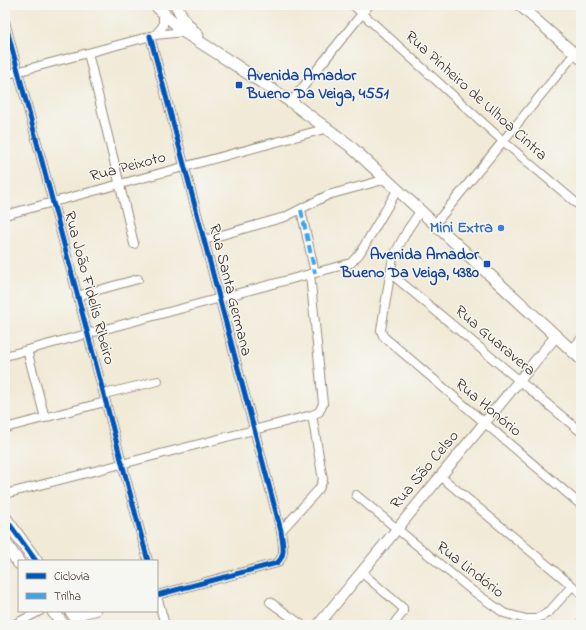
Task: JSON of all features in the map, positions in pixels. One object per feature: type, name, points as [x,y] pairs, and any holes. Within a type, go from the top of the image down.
[{"type":"main road","points":[[176,5],[188,26],[209,48]]},
{"type":"main road","points":[[159,9],[184,32],[328,128],[398,189],[581,359]]},
{"type":"main road","points":[[5,518],[35,560]]},
{"type":"main road","points":[[5,543],[18,562]]},
{"type":"main road","points":[[54,612],[64,625]]},
{"type":"street","name":"Rua Pinheiro de Ulhoa Cintra","points":[[353,5],[503,141],[580,206]]},
{"type":"street","points":[[291,102],[369,5]]},
{"type":"street","points":[[435,224],[503,141],[579,53],[519,5]]},
{"type":"street","points":[[152,36],[163,26],[159,9]]},
{"type":"street","name":"Rua João Fidelis Ribeiro","points":[[5,22],[148,560]]},
{"type":"street","points":[[5,75],[152,36],[184,32]]},
{"type":"street","name":"Rua Santa Germana","points":[[152,36],[218,298],[281,531],[284,551],[282,559],[277,563],[158,596]]},
{"type":"street","points":[[88,53],[134,244]]},
{"type":"street","name":"Rua Peixoto","points":[[5,215],[328,128]]},
{"type":"street","points":[[204,240],[274,221],[301,210],[328,195],[387,179]]},
{"type":"street","points":[[5,356],[351,263],[356,259],[398,189]]},
{"type":"street","points":[[5,494],[319,412],[323,404],[312,273],[301,210]]},
{"type":"street","points":[[390,274],[395,253],[421,210]]},
{"type":"street","name":"Rua Honório","points":[[390,274],[381,330],[383,336],[391,345],[581,505]]},
{"type":"street","name":"Rua Guaravera","points":[[390,274],[519,379],[581,432]]},
{"type":"street","points":[[77,296],[138,279]]},
{"type":"street","name":"Rua São Celso","points":[[318,625],[360,572],[556,336]]},
{"type":"street","points":[[571,350],[581,339]]},
{"type":"street","points":[[27,350],[45,418]]},
{"type":"street","points":[[5,428],[45,418],[158,381]]},
{"type":"street","points":[[281,531],[319,489],[323,480],[312,415]]},
{"type":"street","points":[[440,476],[581,593]]},
{"type":"street","name":"Rua Lindório","points":[[356,495],[476,594],[504,613],[516,617],[536,619],[544,616],[550,612],[572,586]]},
{"type":"street","points":[[360,572],[403,608],[403,612],[392,625]]},
{"type":"street","points":[[158,600],[165,625]]},
{"type":"street","points":[[270,602],[302,625]]},
{"type":"street","points":[[13,625],[38,612]]},
{"type":"street","points":[[76,617],[93,612]]},
{"type":"marked path","points":[[301,210],[315,273]]},
{"type":"cycle path","points":[[5,22],[148,560]]},
{"type":"cycle path","points":[[150,36],[281,531],[283,548],[282,556],[277,563],[158,595]]},
{"type":"cycle path","points":[[5,518],[35,560]]},
{"type":"place","name":"Avenida Amador Bueno Da Veiga, 4551","points":[[239,85]]},
{"type":"place","name":"Mini Extra","points":[[501,228]]},
{"type":"place","name":"Avenida Amador Bueno Da Veiga, 4380","points":[[487,264]]}]
